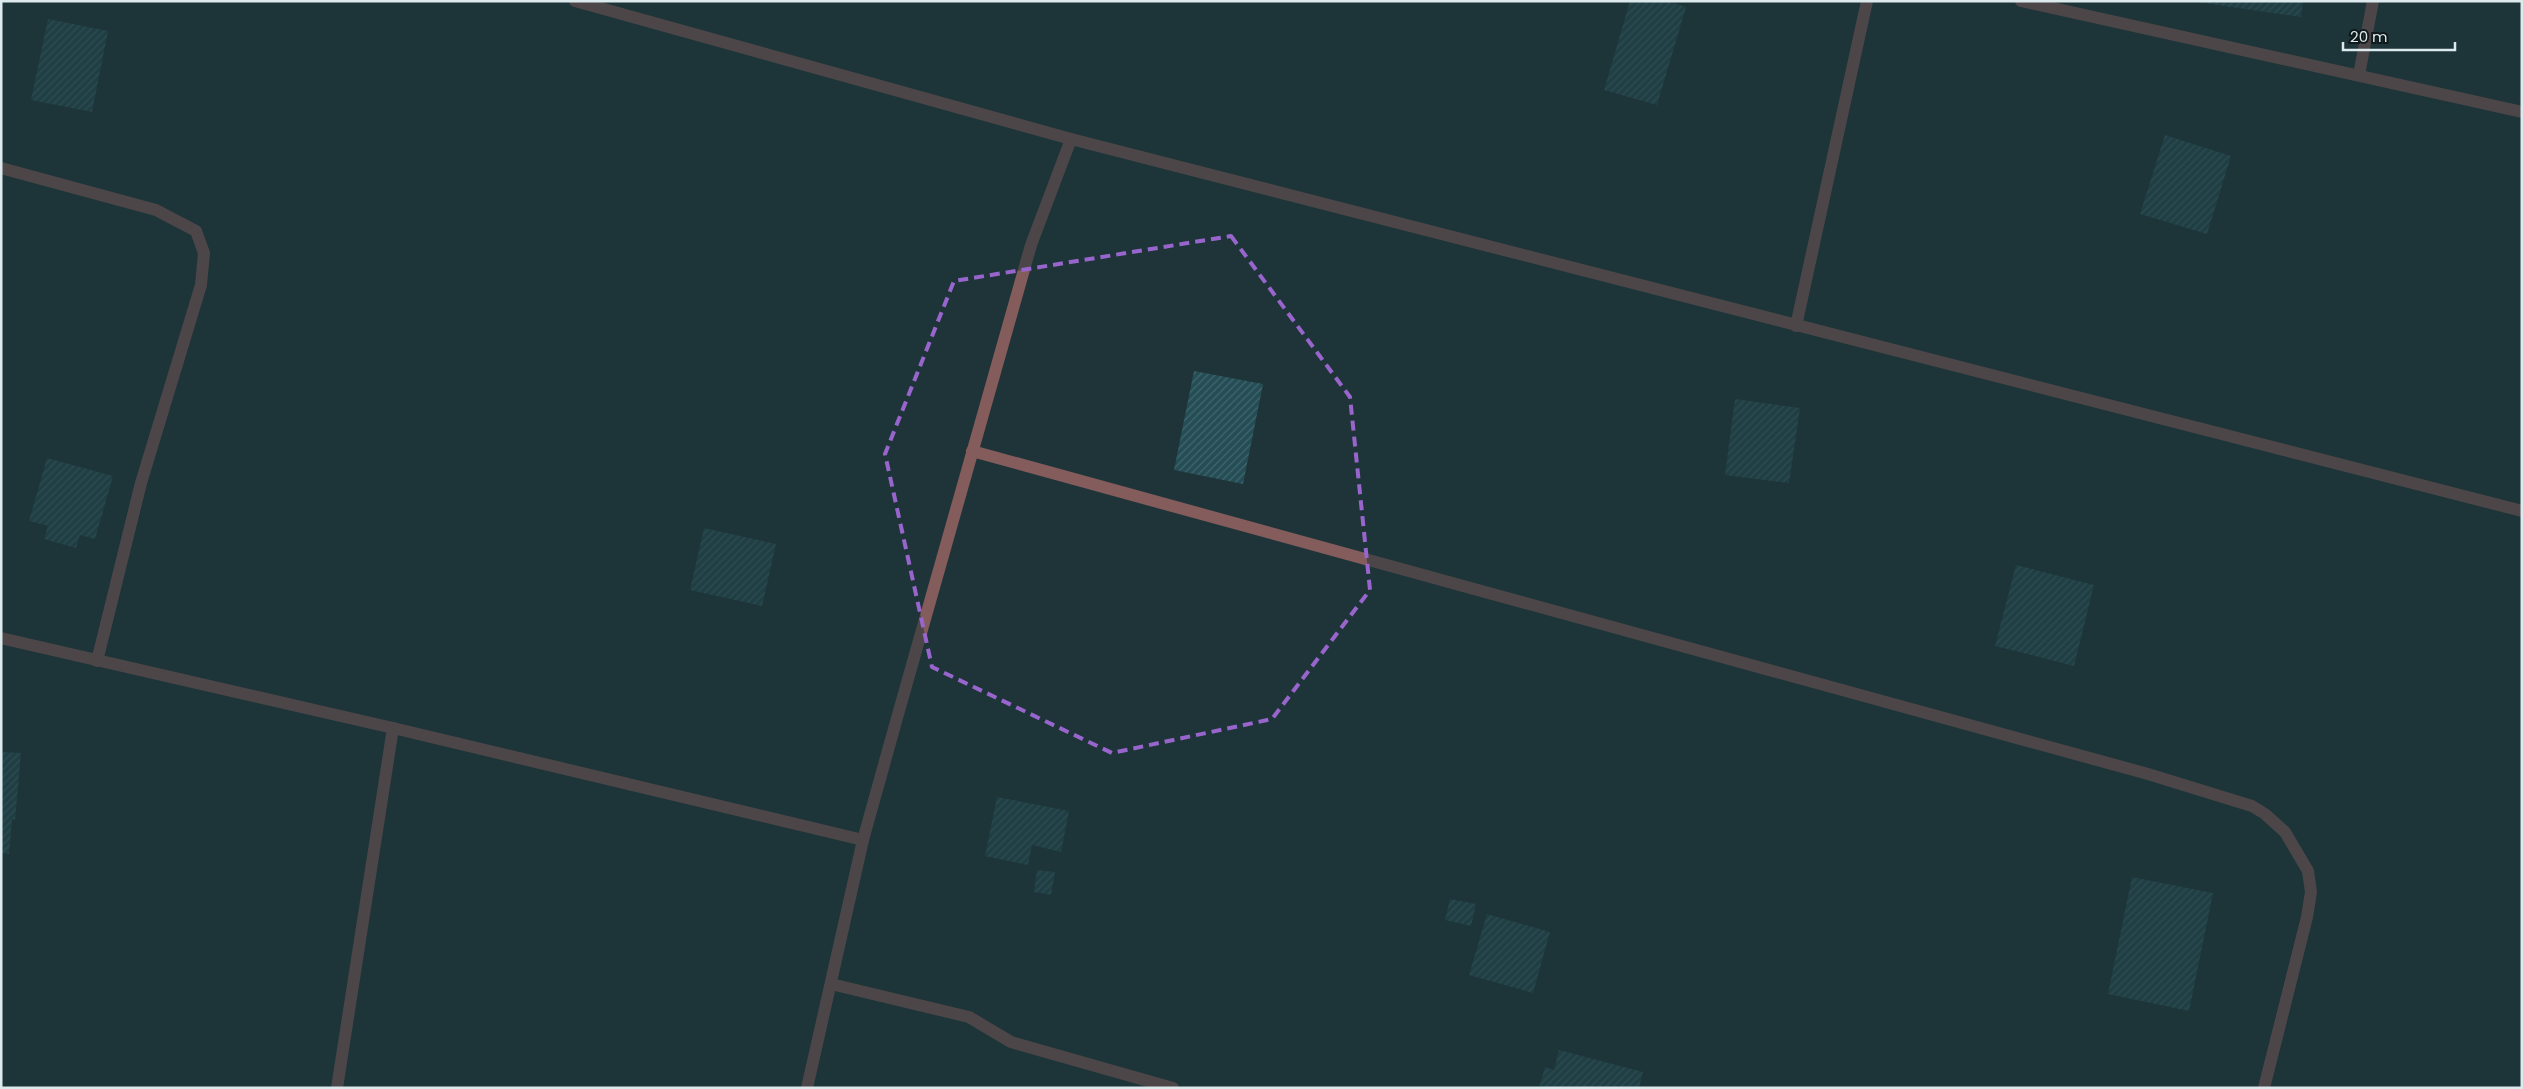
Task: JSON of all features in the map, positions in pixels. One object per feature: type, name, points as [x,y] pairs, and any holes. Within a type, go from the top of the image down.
[{"type":"street","points":[[575,1],[1071,139],[2522,511]]},
{"type":"street","points":[[1796,326],[1867,1]]},
{"type":"street","points":[[2021,1],[2522,112]]},
{"type":"street","points":[[2359,75],[2373,1]]},
{"type":"street","points":[[807,1088],[863,840],[1031,245],[1071,139]]},
{"type":"street","points":[[1,168],[156,210],[196,231],[204,253],[201,285],[141,483],[97,661]]},
{"type":"street","points":[[972,451],[2148,774],[2252,806],[2285,832],[2308,871],[2311,892],[2300,947],[2264,1088]]},
{"type":"street","points":[[1,638],[393,728],[863,840]]},
{"type":"street","points":[[337,1088],[393,728]]},
{"type":"street","points":[[831,984],[970,1017],[1011,1042],[1173,1088]]},
{"type":"highlighted area","points":[[1231,236],[1350,397],[1370,590],[1272,719],[1112,753],[932,667],[885,454],[954,281]]},
{"type":"building","points":[[1630,1],[1667,1],[1686,7],[1657,105],[1604,90]]},
{"type":"building","points":[[2190,1],[2303,1],[2301,17]]},
{"type":"building","points":[[48,19],[108,31],[92,112],[31,100]]},
{"type":"building","points":[[2165,135],[2231,156],[2207,234],[2140,214]]},
{"type":"building","points":[[1194,371],[1263,384],[1243,484],[1174,470]]},
{"type":"building","points":[[1735,399],[1800,408],[1789,483],[1725,475]]},
{"type":"building","points":[[47,458],[113,476],[95,539],[80,535],[76,548],[44,539],[48,526],[29,521]]},
{"type":"building","points":[[704,528],[776,544],[762,606],[690,590]]},
{"type":"building","points":[[2016,565],[2094,585],[2074,666],[1995,646]]},
{"type":"building","points":[[1,752],[21,753],[15,820],[12,819],[9,854],[1,853]]},
{"type":"building","points":[[997,797],[1069,811],[1061,852],[1032,845],[1028,865],[985,856]]},
{"type":"building","points":[[1037,870],[1055,872],[1051,895],[1034,892]]},
{"type":"building","points":[[2132,877],[2213,893],[2189,1011],[2108,994]]},
{"type":"building","points":[[1450,899],[1476,904],[1471,926],[1445,920]]},
{"type":"building","points":[[1487,914],[1550,932],[1533,993],[1469,975]]},
{"type":"building","points":[[1559,1050],[1643,1072],[1639,1088],[1539,1088],[1545,1067],[1554,1070]]}]
